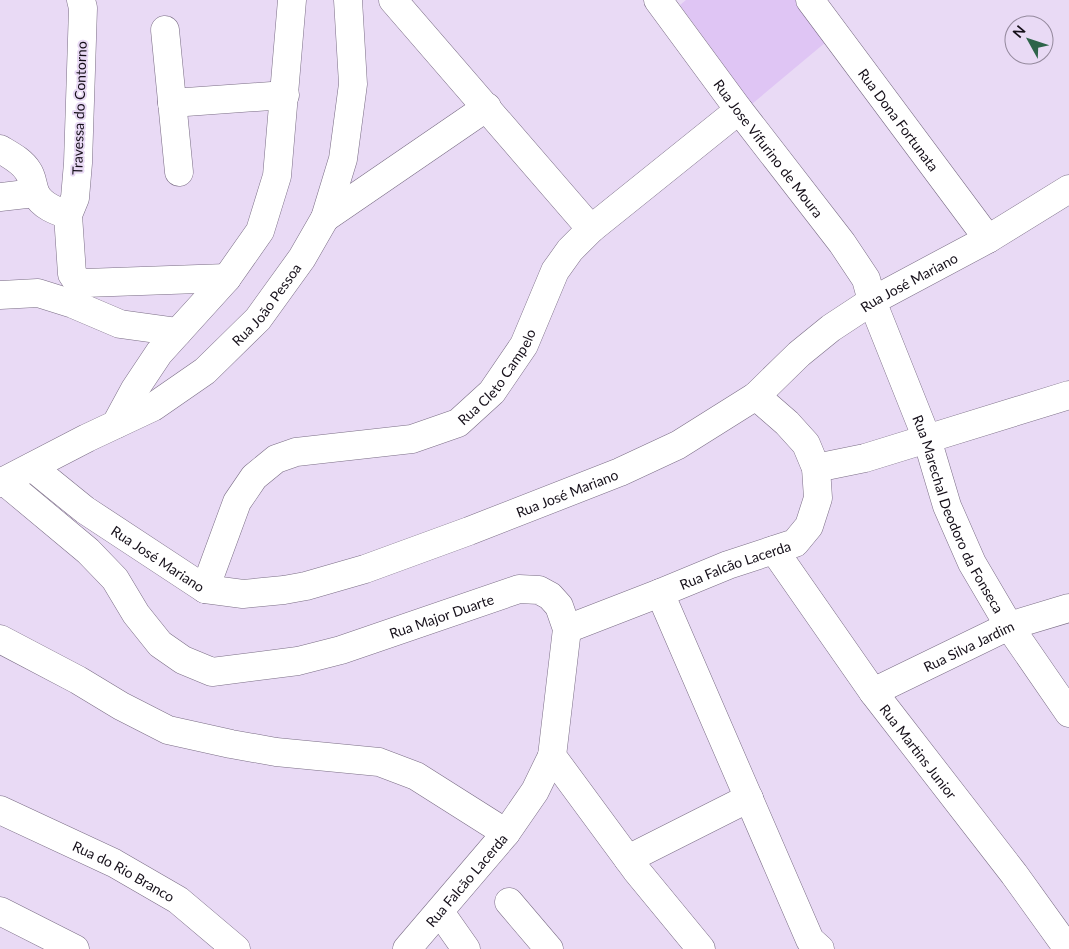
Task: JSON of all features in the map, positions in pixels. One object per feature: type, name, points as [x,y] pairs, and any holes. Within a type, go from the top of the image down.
[{"type":"street","name":"Travessa do Contorno","points":[[68,215],[75,198],[78,163],[83,8],[81,0]]},
{"type":"street","points":[[116,424],[159,353],[227,278],[260,231],[277,176],[292,0]]},
{"type":"street","name":"Rua João Pessoa","points":[[2,482],[153,407],[205,371],[258,319],[302,258],[325,218],[343,159],[353,84],[348,0]]},
{"type":"street","points":[[394,0],[591,229]]},
{"type":"street","name":"Rua Dona Fortunata","points":[[810,0],[988,239]]},
{"type":"street","name":"Rua Jose Vifurino de Moura","points":[[660,1],[739,110],[842,243],[866,279],[872,301]]},
{"type":"street","points":[[165,30],[179,172]]},
{"type":"street","points":[[172,103],[285,95]]},
{"type":"street","points":[[325,218],[487,107]]},
{"type":"street","name":"Rua Cleto Campelo","points":[[205,589],[237,502],[254,477],[276,459],[296,452],[412,439],[458,423],[492,392],[524,345],[555,272],[570,250],[591,229],[739,110]]},
{"type":"street","points":[[0,149],[27,169],[32,178],[35,193],[41,201],[50,208],[68,215],[72,274],[76,280],[85,283],[227,278]]},
{"type":"street","name":"Rua José Mariano","points":[[32,467],[85,510],[205,589],[243,594],[306,586],[366,569],[620,472],[678,445],[756,396],[799,354],[831,328],[872,301],[988,239],[1069,189]]},
{"type":"street","points":[[0,197],[35,193]]},
{"type":"street","points":[[0,295],[38,293],[73,304],[120,324],[178,332]]},
{"type":"street","name":"Rua Marechal Deodoro da Fonseca","points":[[872,301],[927,439],[947,506],[972,563],[1009,626],[1069,713]]},
{"type":"street","points":[[816,468],[865,458],[1069,395]]},
{"type":"street","name":"Rua Falcão Lacerda","points":[[567,629],[728,565],[795,543],[809,526],[818,498],[816,468],[806,444],[787,423],[756,396]]},
{"type":"street","name":"Rua Major Duarte","points":[[2,482],[88,551],[115,579],[136,614],[160,644],[184,660],[212,672],[298,661],[341,650],[519,589],[539,590],[550,596],[559,606],[567,629],[552,756]]},
{"type":"street","name":"Rua Martins Junior","points":[[774,550],[873,692],[1014,874],[1068,949]]},
{"type":"street","points":[[660,593],[810,940],[820,949]]},
{"type":"street","name":"Rua Silva Jardim","points":[[873,692],[1009,626],[1069,608]]},
{"type":"street","points":[[0,639],[168,730],[276,752],[379,762],[416,776],[506,833]]},
{"type":"street","points":[[552,756],[628,859],[701,949]]},
{"type":"street","name":"Rua Falcão Lacerda","points":[[407,949],[506,833],[535,790],[552,756]]},
{"type":"street","points":[[628,859],[749,798]]},
{"type":"street","name":"Rua do Rio Branco","points":[[0,810],[114,863],[178,900],[236,949]]},
{"type":"street","points":[[509,902],[549,949]]},
{"type":"street","points":[[0,911],[75,949]]},
{"type":"street","points":[[440,912],[466,949]]},
{"type":"shaded area","points":[[686,0],[795,0],[826,42],[752,104],[680,5]]}]
